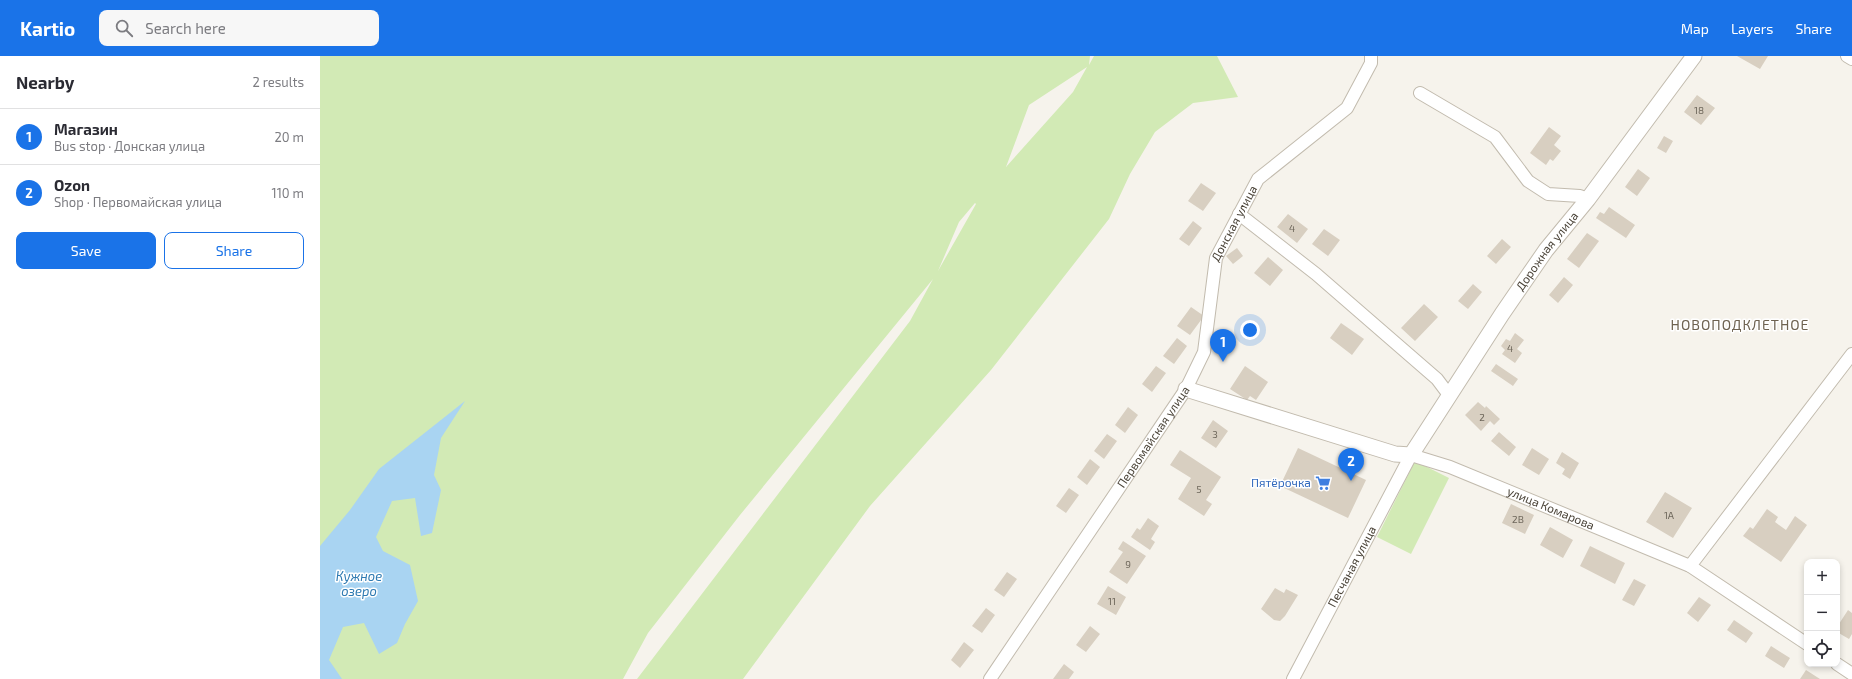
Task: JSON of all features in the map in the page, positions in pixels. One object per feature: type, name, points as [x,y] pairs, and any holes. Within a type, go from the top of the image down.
[{"type":"street","name":"Донская улица","points":[[1186,389],[1204,352],[1216,258],[1258,179],[1347,108],[1371,64],[1371,56]]},
{"type":"street","name":"Дорожная улица","points":[[1411,455],[1449,394],[1546,250],[1588,199],[1694,56]]},
{"type":"street","points":[[1847,56],[1852,59]]},
{"type":"street","points":[[1420,93],[1495,137],[1528,181],[1548,194],[1580,196],[1588,199]]},
{"type":"street","points":[[1239,214],[1316,274],[1437,379],[1449,394]]},
{"type":"street","points":[[1690,566],[1852,354]]},
{"type":"street","name":"Первомайская улица","points":[[990,679],[1186,389],[1395,454],[1411,455]]},
{"type":"street","name":"улица Комарова","points":[[1411,455],[1450,467],[1690,566],[1804,642]]},
{"type":"street","name":"Песчаная улица","points":[[1293,679],[1411,455]]},
{"type":"street","points":[[1840,666],[1852,674]]},
{"type":"green space","points":[[320,56],[1090,56],[1089,65],[1094,56],[1217,56],[1238,97],[1193,103],[1155,132],[1130,174],[1109,219],[991,370],[870,506],[743,679],[637,679],[910,321],[933,279],[740,515],[648,633],[623,679],[320,679]],"holes":[[[1087,67],[1073,92],[1006,167],[1029,105]],[[975,203],[976,204],[938,271],[959,222]]]},
{"type":"green space","points":[[1415,461],[1449,478],[1411,554],[1377,537]]},
{"type":"water","name":"Кужное озеро","points":[[465,401],[441,438],[434,475],[441,490],[432,533],[421,536],[415,498],[392,501],[376,537],[383,551],[410,565],[418,601],[405,624],[397,643],[379,654],[364,623],[343,627],[329,660],[342,679],[320,679],[320,546],[350,510],[379,469]]},
{"type":"building","points":[[1737,56],[1768,56],[1760,69]]},
{"type":"building","points":[[1697,95],[1715,108],[1701,125],[1684,112]]},
{"type":"building","points":[[1549,127],[1561,136],[1554,145],[1561,151],[1553,161],[1550,159],[1546,165],[1530,153]]},
{"type":"building","points":[[1664,136],[1673,141],[1666,153],[1657,148]]},
{"type":"building","points":[[1638,169],[1650,178],[1637,196],[1625,187]]},
{"type":"building","points":[[1201,183],[1216,193],[1203,211],[1188,201]]},
{"type":"building","points":[[1609,207],[1635,225],[1626,238],[1596,218],[1600,212],[1604,214]]},
{"type":"building","points":[[1288,214],[1308,229],[1297,243],[1277,227]]},
{"type":"building","points":[[1193,221],[1202,228],[1189,246],[1179,239]]},
{"type":"building","points":[[1324,229],[1340,240],[1328,256],[1312,244]]},
{"type":"building","points":[[1587,233],[1599,241],[1579,268],[1567,259]]},
{"type":"building","points":[[1502,239],[1511,247],[1496,264],[1487,256]]},
{"type":"building","points":[[1237,248],[1243,256],[1233,264],[1226,256]]},
{"type":"building","points":[[1268,257],[1283,270],[1270,286],[1254,273]]},
{"type":"building","points":[[1564,277],[1573,285],[1558,303],[1549,295]]},
{"type":"building","points":[[1473,284],[1482,292],[1468,309],[1458,301]]},
{"type":"building","points":[[1424,304],[1438,317],[1415,341],[1401,328]]},
{"type":"building","points":[[1191,307],[1204,316],[1190,335],[1177,326]]},
{"type":"building","points":[[1341,323],[1364,339],[1352,355],[1330,338]]},
{"type":"building","points":[[1515,333],[1524,340],[1517,349],[1522,353],[1515,363],[1502,354],[1505,350],[1501,346],[1506,339],[1510,341]]},
{"type":"building","points":[[1177,338],[1187,346],[1174,364],[1163,356]]},
{"type":"building","points":[[1496,364],[1518,379],[1513,386],[1491,371]]},
{"type":"building","points":[[1156,366],[1166,373],[1152,392],[1142,384]]},
{"type":"building","points":[[1245,366],[1268,382],[1256,400],[1250,396],[1247,400],[1230,389]]},
{"type":"building","points":[[1478,402],[1485,408],[1486,406],[1500,419],[1494,425],[1490,421],[1481,431],[1465,415]]},
{"type":"building","points":[[1128,407],[1138,415],[1125,433],[1115,425]]},
{"type":"building","points":[[1213,420],[1228,431],[1216,448],[1201,438]]},
{"type":"building","points":[[1499,432],[1516,447],[1509,456],[1491,441]]},
{"type":"building","points":[[1107,434],[1117,441],[1104,459],[1094,451]]},
{"type":"building","name":"Пятёрочка","points":[[1298,448],[1366,480],[1348,518],[1280,486]]},
{"type":"building","points":[[1532,448],[1549,459],[1539,475],[1522,465]]},
{"type":"building","points":[[1180,450],[1221,477],[1206,500],[1212,504],[1204,516],[1178,499],[1191,478],[1170,465]]},
{"type":"building","points":[[1562,452],[1579,463],[1570,479],[1562,474],[1565,469],[1556,463]]},
{"type":"building","points":[[1090,459],[1100,467],[1087,485],[1077,477]]},
{"type":"building","points":[[1069,488],[1079,495],[1066,513],[1056,506]]},
{"type":"building","points":[[1665,492],[1692,508],[1673,538],[1646,522]]},
{"type":"building","points":[[1511,504],[1534,515],[1525,534],[1502,523]]},
{"type":"building","points":[[1767,509],[1778,517],[1775,522],[1786,530],[1795,516],[1807,525],[1781,562],[1743,536],[1750,527],[1753,529]]},
{"type":"building","points":[[1148,518],[1159,526],[1151,539],[1155,542],[1150,550],[1131,537],[1137,528],[1140,530]]},
{"type":"building","points":[[1550,527],[1573,540],[1563,558],[1540,545]]},
{"type":"building","points":[[1123,541],[1146,556],[1127,584],[1109,572],[1123,552],[1118,549]]},
{"type":"building","points":[[1590,546],[1625,563],[1615,584],[1580,566]]},
{"type":"building","points":[[1007,572],[1017,579],[1004,597],[994,590]]},
{"type":"building","points":[[1634,579],[1646,585],[1634,606],[1622,600]]},
{"type":"building","points":[[1108,586],[1126,597],[1116,615],[1097,604]]},
{"type":"building","points":[[1275,588],[1284,593],[1286,589],[1298,595],[1285,616],[1280,621],[1274,620],[1261,609]]},
{"type":"building","points":[[1699,597],[1711,605],[1698,622],[1687,613]]},
{"type":"building","points":[[986,608],[995,615],[982,633],[972,626]]},
{"type":"building","points":[[1848,610],[1852,613],[1852,634],[1849,639],[1840,634],[1840,622]]},
{"type":"building","points":[[1734,620],[1753,633],[1746,643],[1727,630]]},
{"type":"building","points":[[1090,626],[1100,634],[1086,652],[1076,645]]},
{"type":"building","points":[[964,642],[974,650],[960,668],[951,660]]},
{"type":"building","points":[[1771,646],[1790,658],[1784,668],[1765,656]]},
{"type":"building","points":[[1064,664],[1074,672],[1069,679],[1053,679]]},
{"type":"building","points":[[1806,670],[1820,679],[1800,679]]},
{"type":"place","name":"Магазин","points":[[1223,362]]},
{"type":"place","name":"Ozon","points":[[1351,481]]},
{"type":"place","name":"Пятёрочка","points":[[1323,483]]},
{"type":"district","name":"НОВОПОДКЛЕТНОЕ","points":[[1740,325]]}]
